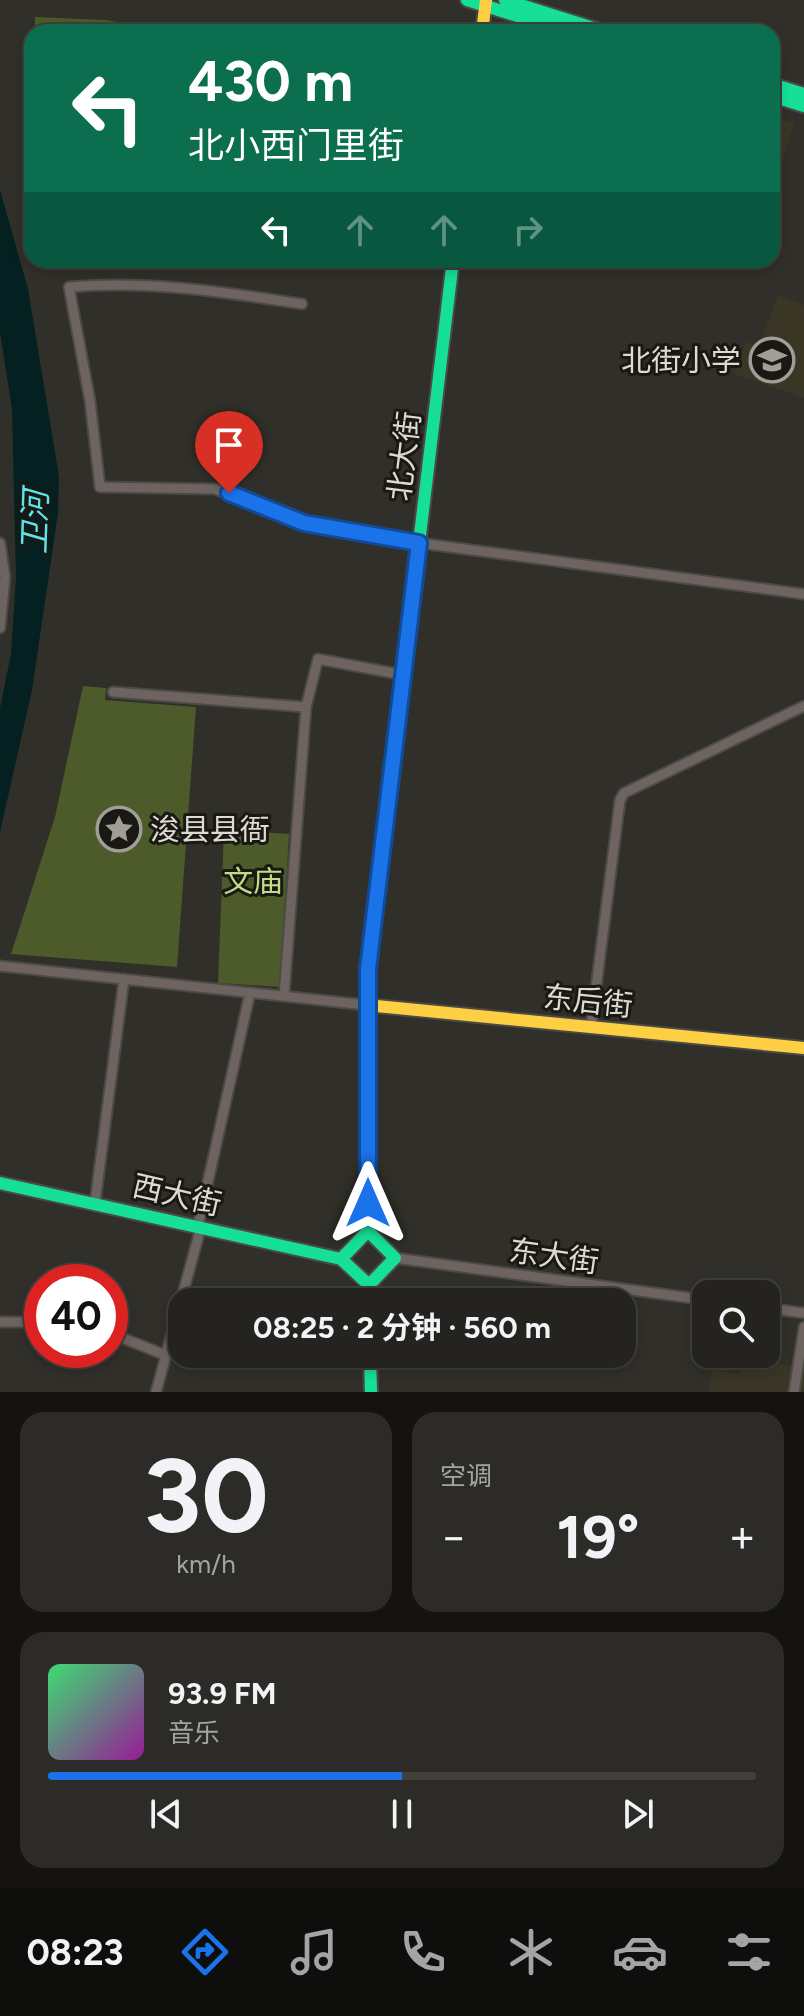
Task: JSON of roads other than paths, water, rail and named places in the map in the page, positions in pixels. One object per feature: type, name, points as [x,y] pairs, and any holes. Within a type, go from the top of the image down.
[{"type":"street","points":[[467,0],[485,3],[545,24]]},
{"type":"street","points":[[505,0],[581,24]]},
{"type":"street","points":[[483,24],[485,3]]},
{"type":"street","points":[[780,86],[804,94]]},
{"type":"street","points":[[780,98],[804,106]]},
{"type":"street","name":"北大街","points":[[368,1231],[366,1005],[372,929],[452,268]]},
{"type":"street","points":[[302,304],[183,285],[115,283],[69,287],[90,401],[100,487],[215,489],[304,523],[419,543],[804,594]]},
{"type":"street","points":[[0,543],[5,577],[0,628]]},
{"type":"street","points":[[284,996],[306,707],[318,659],[404,675]]},
{"type":"street","points":[[113,692],[306,707]]},
{"type":"street","points":[[591,1027],[618,816],[624,793],[804,706]]},
{"type":"street","points":[[0,966],[366,1005]]},
{"type":"street","points":[[95,1203],[124,979]]},
{"type":"street","points":[[156,1392],[199,1227],[250,993]]},
{"type":"street","name":"东后街","points":[[366,1005],[804,1048]]},
{"type":"street","name":"西大街","points":[[0,1183],[341,1259]]},
{"type":"street","points":[[368,1231],[395,1258],[369,1285],[341,1259],[368,1231]]},
{"type":"street","name":"东大街","points":[[395,1258],[692,1298]]},
{"type":"street","points":[[780,1310],[804,1313]]},
{"type":"street","points":[[0,1322],[24,1322]]},
{"type":"street","points":[[794,1392],[804,1327]]},
{"type":"street","points":[[128,1340],[165,1355]]},
{"type":"street","points":[[370,1368],[371,1392]]},
{"type":"water","name":"卫河","points":[[0,190],[28,289],[59,477],[58,513],[32,690],[0,832],[0,708],[11,654],[16,578],[12,409],[0,332]]},
{"type":"place","name":"北街小学","points":[[772,360]]},
{"type":"place","name":"浚县县衙","points":[[119,829]]},
{"type":"park label","name":"文庙","points":[[253,881]]}]
